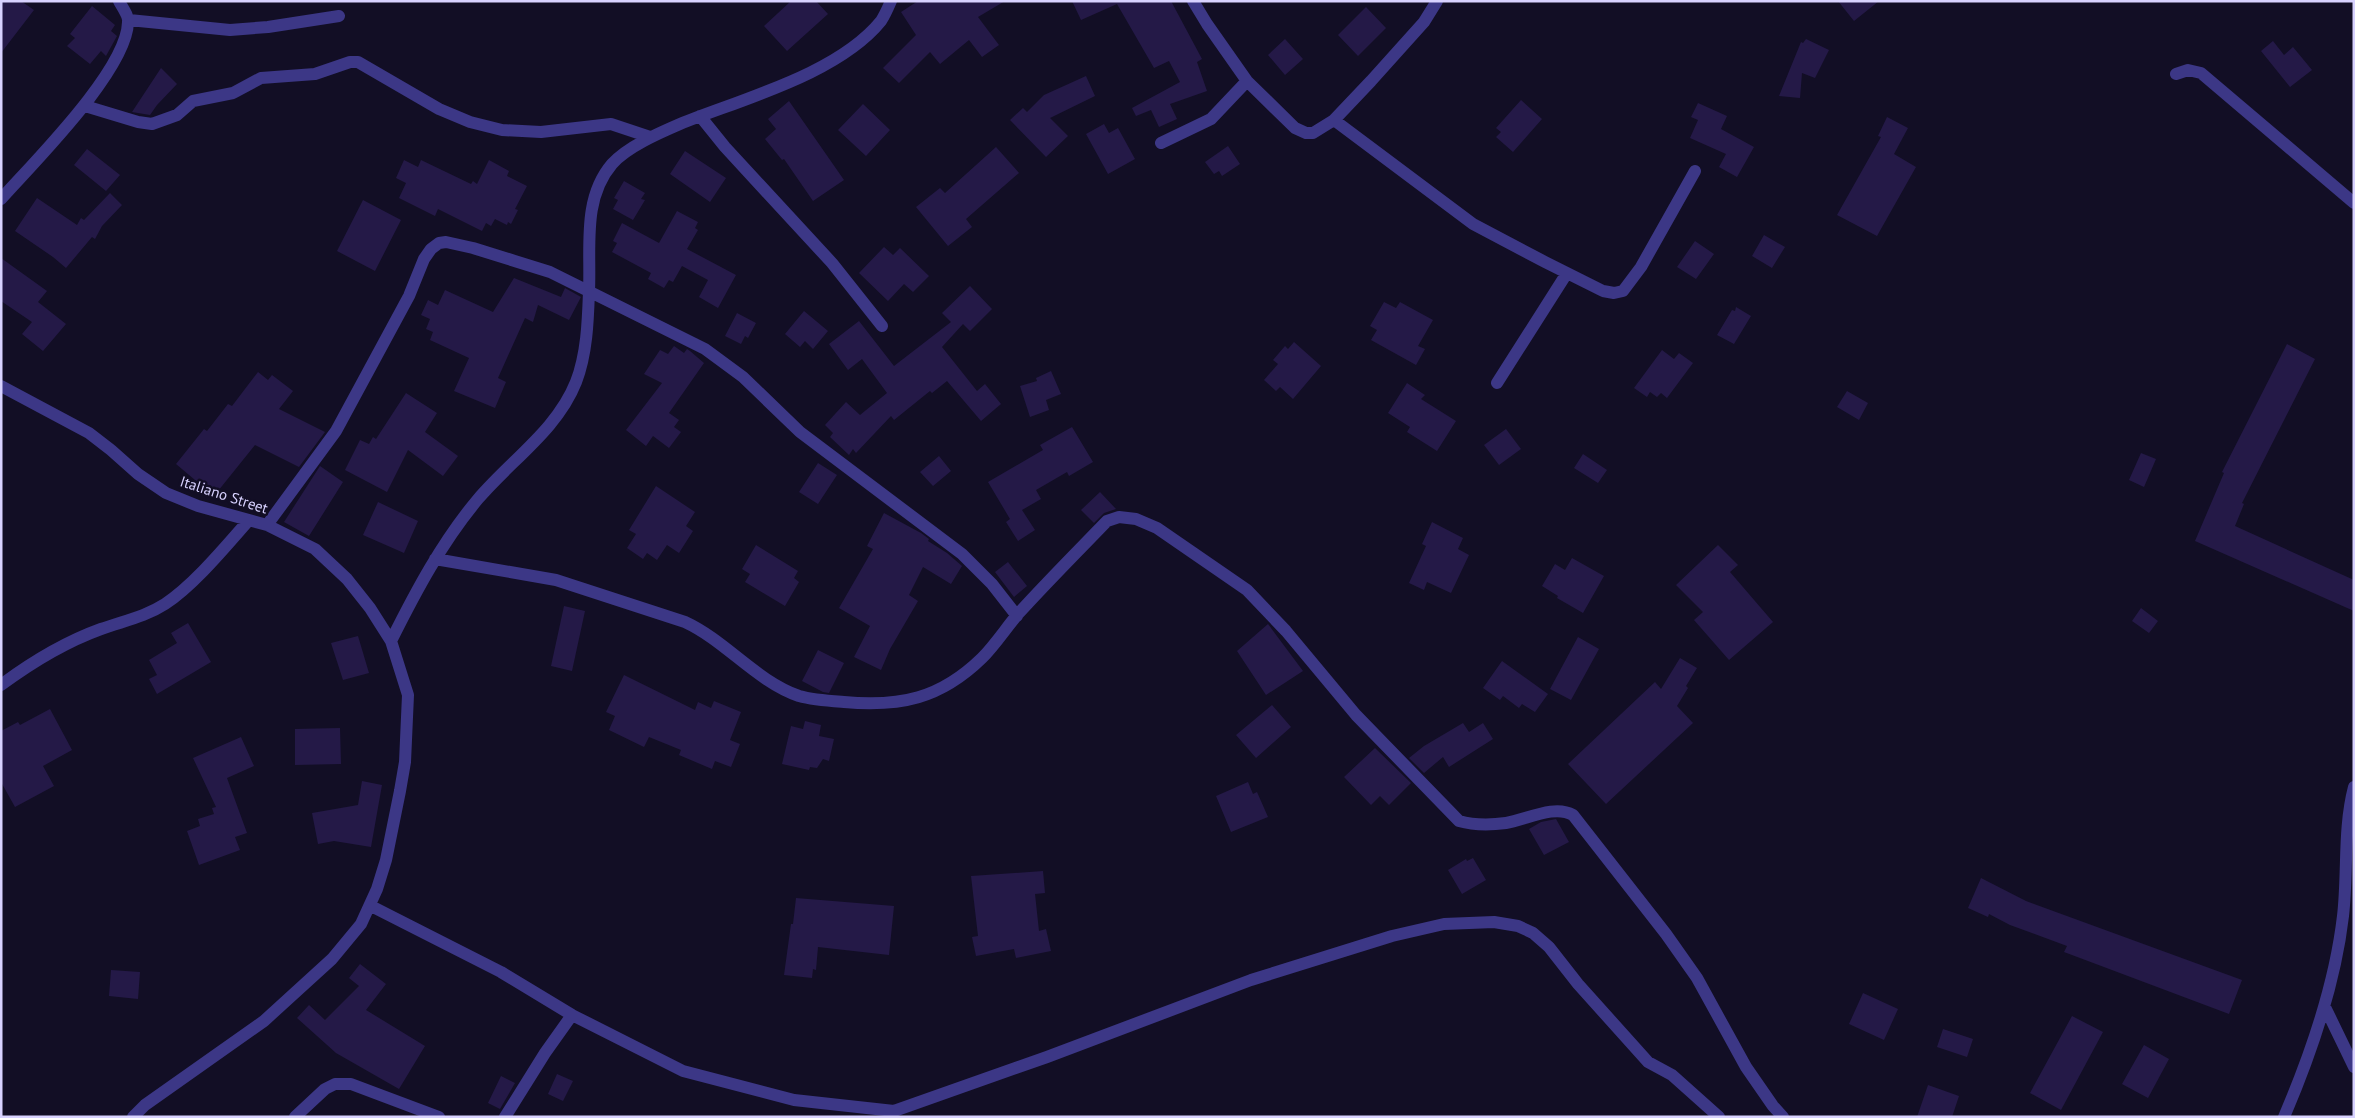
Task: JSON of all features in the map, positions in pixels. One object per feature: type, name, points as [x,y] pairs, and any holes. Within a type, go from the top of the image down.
[{"type":"street","points":[[1,199],[85,106],[114,62],[126,34],[129,20],[119,1]]},
{"type":"street","points":[[391,640],[457,525],[483,493],[557,418],[576,381],[584,350],[589,293],[590,216],[596,189],[612,163],[650,137],[700,116],[792,82],[851,48],[883,19],[891,1]]},
{"type":"street","points":[[1194,1],[1206,24],[1247,81],[1286,120],[1301,131],[1313,133],[1334,120],[1424,22],[1438,1]]},
{"type":"street","points":[[129,20],[230,30],[268,27],[339,16]]},
{"type":"street","points":[[85,106],[138,122],[152,124],[176,115],[193,101],[233,93],[261,78],[315,74],[350,62],[358,62],[439,109],[470,122],[502,130],[540,132],[611,124],[650,137]]},
{"type":"street","points":[[2176,74],[2188,70],[2201,73],[2354,203]]},
{"type":"street","points":[[1161,143],[1211,119],[1247,81]]},
{"type":"street","points":[[700,116],[725,147],[827,256],[882,326]]},
{"type":"street","points":[[1334,120],[1413,181],[1473,224],[1609,293],[1623,291],[1640,267],[1695,171]]},
{"type":"street","points":[[267,525],[336,431],[409,296],[424,259],[431,248],[439,243],[446,242],[473,248],[550,272],[705,349],[743,377],[800,432],[962,554],[992,584],[1017,616]]},
{"type":"street","points":[[1497,383],[1567,273]]},
{"type":"street","name":"Italiano Street","points":[[1,386],[89,433],[138,474],[166,493],[198,506],[267,525],[315,549],[332,562],[370,608],[391,640],[408,695],[405,762],[386,860],[371,906],[361,924],[332,960],[264,1021],[145,1105],[133,1117]]},
{"type":"street","points":[[436,559],[556,580],[686,622],[701,629],[779,686],[799,696],[877,705],[913,700],[948,685],[982,658],[1017,616],[1107,521],[1119,517],[1136,519],[1165,533],[1247,590],[1286,632],[1356,715],[1459,822],[1469,824],[1503,824],[1561,810],[1573,815],[1692,970],[1746,1067],[1783,1117]]},
{"type":"street","points":[[1,685],[28,665],[62,646],[102,629],[137,619],[166,604],[218,555],[250,520]]},
{"type":"street","points":[[2284,1117],[2325,1007],[2343,917],[2348,809],[2354,787]]},
{"type":"street","points":[[371,906],[501,972],[572,1015],[683,1071],[794,1100],[892,1114],[1260,977],[1392,936],[1444,924],[1494,922],[1518,926],[1533,933],[1549,947],[1578,984],[1648,1062],[1672,1075],[1718,1117]]},
{"type":"street","points":[[2325,1007],[2354,1067]]},
{"type":"street","points":[[505,1117],[545,1053],[572,1015]]},
{"type":"street","points":[[296,1117],[325,1089],[335,1084],[351,1084],[439,1117]]},
{"type":"building","points":[[1,1],[21,1],[34,10],[1,53]]},
{"type":"building","points":[[791,1],[816,1],[828,14],[787,51],[764,26]]},
{"type":"building","points":[[918,1],[1005,1],[978,17],[999,45],[982,57],[969,40],[940,64],[930,52],[899,83],[883,68],[916,35],[901,12]]},
{"type":"building","points":[[1072,1],[1171,1],[1202,59],[1197,62],[1207,91],[1170,104],[1177,119],[1159,127],[1151,110],[1136,116],[1132,108],[1180,82],[1169,61],[1154,68],[1117,4],[1081,20]]},
{"type":"building","points":[[1838,1],[1879,1],[1854,21]]},
{"type":"building","points":[[92,6],[115,25],[111,31],[117,36],[106,56],[101,51],[90,64],[67,46],[75,38],[70,34]]},
{"type":"building","points":[[1366,7],[1386,28],[1358,56],[1338,35]]},
{"type":"building","points":[[1285,39],[1303,59],[1285,75],[1268,55]]},
{"type":"building","points":[[1806,39],[1829,50],[1815,78],[1802,73],[1800,98],[1779,96],[1801,42],[1803,43]]},
{"type":"building","points":[[2273,41],[2284,55],[2293,47],[2312,70],[2290,87],[2261,51]]},
{"type":"building","points":[[161,68],[177,84],[150,115],[132,112]]},
{"type":"building","points":[[1086,76],[1095,96],[1050,118],[1068,136],[1046,157],[1010,120],[1023,108],[1027,112],[1044,95]]},
{"type":"building","points":[[1521,100],[1542,119],[1513,152],[1496,137],[1501,132],[1496,128]]},
{"type":"building","points":[[789,101],[844,180],[813,201],[784,159],[782,160],[765,139],[776,129],[768,119]]},
{"type":"building","points":[[1698,103],[1727,116],[1721,129],[1754,147],[1737,177],[1719,167],[1726,154],[1690,138],[1698,120],[1691,117]]},
{"type":"building","points":[[863,104],[890,130],[866,156],[838,130]]},
{"type":"building","points":[[1887,117],[1908,128],[1894,154],[1916,167],[1877,236],[1837,215],[1881,137],[1878,136]]},
{"type":"building","points":[[1104,124],[1109,133],[1118,128],[1135,159],[1108,174],[1086,134]]},
{"type":"building","points":[[1228,146],[1240,164],[1222,176],[1219,171],[1214,174],[1205,162]]},
{"type":"building","points":[[996,147],[1019,173],[966,219],[972,227],[948,246],[916,207],[940,188],[945,193]]},
{"type":"building","points":[[87,149],[120,175],[106,191],[74,165]]},
{"type":"building","points":[[685,151],[726,178],[710,202],[670,174]]},
{"type":"building","points":[[404,160],[418,167],[421,160],[471,184],[473,181],[477,184],[489,160],[509,171],[507,176],[527,186],[515,209],[518,210],[511,224],[508,222],[507,225],[495,219],[491,226],[486,223],[482,231],[438,209],[435,216],[399,198],[406,183],[396,178]]},
{"type":"building","points":[[624,181],[645,193],[641,199],[645,200],[633,220],[613,209],[618,200],[614,198]]},
{"type":"building","points":[[110,193],[122,205],[102,226],[95,239],[92,237],[66,268],[15,231],[37,198],[77,225],[81,218],[84,220]]},
{"type":"building","points":[[363,200],[401,220],[375,271],[337,251]]},
{"type":"building","points":[[677,211],[698,222],[695,228],[698,230],[687,249],[736,275],[718,308],[699,297],[708,280],[682,266],[673,282],[669,280],[664,288],[648,279],[651,273],[612,252],[617,243],[613,241],[622,223],[659,243]]},
{"type":"building","points":[[1764,235],[1785,247],[1772,268],[1752,256]]},
{"type":"building","points":[[1695,241],[1714,254],[1696,279],[1677,267]]},
{"type":"building","points":[[884,247],[893,255],[900,248],[929,276],[913,292],[904,284],[888,301],[859,273]]},
{"type":"building","points":[[1,258],[47,291],[38,302],[66,324],[43,351],[22,334],[32,322],[1,301]]},
{"type":"building","points":[[514,278],[561,297],[565,288],[581,297],[569,320],[538,305],[533,322],[525,318],[498,378],[506,382],[495,408],[454,391],[469,358],[430,340],[433,332],[426,329],[430,319],[421,315],[428,300],[438,305],[445,290],[493,312]]},
{"type":"building","points":[[970,286],[992,309],[970,331],[963,324],[942,347],[977,391],[985,384],[1001,404],[981,421],[947,381],[932,393],[930,391],[894,420],[891,416],[856,453],[853,449],[849,455],[830,437],[833,433],[825,425],[846,402],[860,415],[887,393],[862,359],[848,370],[829,344],[859,321],[894,366],[951,322],[942,313]]},
{"type":"building","points":[[1384,302],[1396,308],[1400,302],[1433,320],[1418,346],[1425,349],[1416,365],[1371,340],[1377,330],[1370,326]]},
{"type":"building","points":[[1736,307],[1751,316],[1734,344],[1717,335],[1732,310],[1735,311]]},
{"type":"building","points":[[804,311],[828,331],[813,349],[805,341],[800,347],[785,334]]},
{"type":"building","points":[[737,313],[756,323],[748,338],[745,336],[741,344],[725,336]]},
{"type":"building","points":[[1294,342],[1321,366],[1293,399],[1280,387],[1276,391],[1264,380],[1278,364],[1273,360],[1285,346],[1288,349]]},
{"type":"building","points":[[2287,344],[2315,359],[2242,503],[2244,504],[2235,526],[2354,580],[2354,611],[2195,541],[2224,473],[2222,472]]},
{"type":"building","points":[[674,346],[684,353],[687,349],[704,363],[669,413],[679,420],[674,427],[681,432],[669,448],[653,436],[646,446],[626,430],[662,383],[644,374],[660,350],[668,354]]},
{"type":"building","points":[[1662,350],[1674,359],[1679,353],[1693,363],[1667,398],[1661,393],[1657,397],[1650,392],[1647,397],[1634,388]]},
{"type":"building","points":[[1051,371],[1061,394],[1046,400],[1049,410],[1030,417],[1020,386],[1037,381],[1036,378]]},
{"type":"building","points":[[258,372],[268,380],[272,375],[293,391],[279,409],[325,432],[299,467],[255,445],[214,496],[176,464],[204,429],[207,431],[228,404],[232,406]]},
{"type":"building","points":[[1407,383],[1425,395],[1421,399],[1456,421],[1437,451],[1407,432],[1410,427],[1388,413]]},
{"type":"building","points":[[1847,391],[1868,403],[1859,420],[1837,407]]},
{"type":"building","points":[[406,393],[437,413],[425,432],[458,456],[443,476],[408,450],[387,492],[345,470],[360,440],[369,444],[373,437],[376,439]]},
{"type":"building","points":[[1072,427],[1093,462],[1069,476],[1067,472],[1036,490],[1041,499],[1022,510],[1035,530],[1018,541],[1006,522],[1010,519],[988,482],[1043,450],[1040,445]]},
{"type":"building","points":[[1506,429],[1521,449],[1499,465],[1484,445]]},
{"type":"building","points":[[2141,453],[2156,459],[2144,487],[2129,480]]},
{"type":"building","points":[[1583,454],[1607,470],[1598,483],[1574,468]]},
{"type":"building","points":[[939,456],[951,471],[933,486],[920,472]]},
{"type":"building","points":[[818,463],[837,475],[818,504],[799,492]]},
{"type":"building","points":[[320,466],[343,482],[309,536],[284,522]]},
{"type":"building","points":[[656,486],[695,512],[686,526],[693,531],[679,553],[667,545],[657,560],[647,553],[643,559],[627,548],[636,534],[629,530]]},
{"type":"building","points":[[1100,492],[1116,509],[1104,513],[1094,523],[1081,510]]},
{"type":"building","points":[[378,502],[418,521],[404,553],[363,535]]},
{"type":"building","points":[[884,513],[921,533],[929,539],[928,541],[947,553],[962,566],[951,584],[923,567],[909,595],[918,601],[890,649],[881,670],[854,657],[870,626],[839,608],[873,549],[867,546]]},
{"type":"building","points":[[1432,522],[1463,538],[1458,549],[1469,555],[1451,593],[1427,582],[1424,590],[1409,583],[1426,546],[1422,544]]},
{"type":"building","points":[[756,545],[798,571],[794,578],[799,582],[785,606],[745,582],[750,574],[742,569]]},
{"type":"building","points":[[1718,545],[1738,565],[1730,572],[1773,622],[1729,660],[1694,620],[1703,612],[1676,585]]},
{"type":"building","points":[[1572,558],[1604,576],[1583,613],[1557,598],[1558,596],[1542,586],[1555,564],[1565,570]]},
{"type":"building","points":[[1008,562],[1027,586],[1014,597],[995,572]]},
{"type":"building","points":[[564,606],[585,611],[572,671],[551,666]]},
{"type":"building","points":[[2141,608],[2158,621],[2149,633],[2132,621]]},
{"type":"building","points":[[188,623],[211,662],[157,694],[149,679],[157,675],[149,660],[177,643],[171,633]]},
{"type":"building","points":[[1268,624],[1303,671],[1266,695],[1237,651]]},
{"type":"building","points":[[358,636],[369,673],[343,680],[331,643]]},
{"type":"building","points":[[1578,637],[1599,649],[1571,700],[1550,689]]},
{"type":"building","points":[[818,650],[844,663],[829,693],[823,692],[802,681]]},
{"type":"building","points":[[1680,658],[1697,668],[1677,706],[1693,723],[1606,804],[1568,764],[1655,682],[1661,689]]},
{"type":"building","points":[[1502,661],[1548,694],[1535,712],[1522,704],[1519,708],[1503,696],[1500,700],[1483,688]]},
{"type":"building","points":[[624,675],[695,710],[698,702],[711,708],[714,701],[741,712],[730,740],[740,744],[731,767],[715,761],[712,769],[679,755],[681,750],[649,737],[644,747],[609,730],[615,716],[606,712]]},
{"type":"building","points":[[1272,705],[1291,727],[1256,758],[1236,735]]},
{"type":"building","points":[[50,709],[72,750],[43,766],[54,786],[15,807],[1,782],[1,731],[18,722],[20,725]]},
{"type":"building","points":[[805,721],[821,725],[819,736],[834,739],[829,761],[823,759],[817,768],[810,767],[809,770],[782,764],[791,726],[803,729]]},
{"type":"building","points":[[1463,723],[1469,732],[1483,723],[1493,739],[1449,767],[1443,757],[1424,773],[1409,758],[1424,746]]},
{"type":"building","points":[[340,728],[341,764],[295,765],[295,729]]},
{"type":"building","points":[[241,737],[254,766],[227,778],[247,833],[235,837],[240,850],[199,865],[187,831],[200,826],[198,819],[214,814],[212,808],[216,807],[193,758]]},
{"type":"building","points":[[1375,748],[1411,783],[1389,805],[1380,796],[1371,805],[1344,777]]},
{"type":"building","points":[[362,781],[382,785],[371,847],[334,841],[318,844],[312,813],[358,805]]},
{"type":"building","points":[[1248,782],[1253,794],[1257,792],[1268,817],[1231,832],[1216,796]]},
{"type":"building","points":[[1556,819],[1569,842],[1544,855],[1529,829],[1541,822]]},
{"type":"building","points":[[1473,858],[1486,880],[1462,894],[1448,870],[1466,859],[1467,861]]},
{"type":"building","points":[[1043,871],[1045,893],[1035,894],[1039,931],[1046,929],[1051,951],[1016,958],[1014,949],[976,956],[972,937],[978,936],[971,876]]},
{"type":"building","points":[[1981,878],[2026,901],[2242,980],[2229,1014],[2064,952],[2067,946],[2010,925],[1989,914],[1988,917],[1968,908]]},
{"type":"building","points":[[796,898],[894,906],[889,955],[818,947],[816,970],[813,969],[812,978],[784,975]]},
{"type":"building","points":[[360,964],[386,984],[366,1010],[425,1046],[399,1089],[336,1053],[297,1018],[309,1005],[325,1020],[359,986],[349,978]]},
{"type":"building","points":[[111,970],[140,972],[138,999],[109,996]]},
{"type":"building","points":[[1863,993],[1898,1009],[1884,1040],[1849,1024]]},
{"type":"building","points":[[2072,1016],[2103,1032],[2061,1110],[2030,1093]]},
{"type":"building","points":[[1943,1029],[1973,1039],[1967,1057],[1937,1047]]},
{"type":"building","points":[[2144,1045],[2169,1059],[2148,1098],[2122,1084]]},
{"type":"building","points":[[557,1074],[573,1081],[563,1101],[548,1094]]},
{"type":"building","points":[[501,1076],[515,1083],[500,1109],[488,1103]]},
{"type":"building","points":[[1928,1085],[1959,1096],[1952,1117],[1917,1117]]}]
